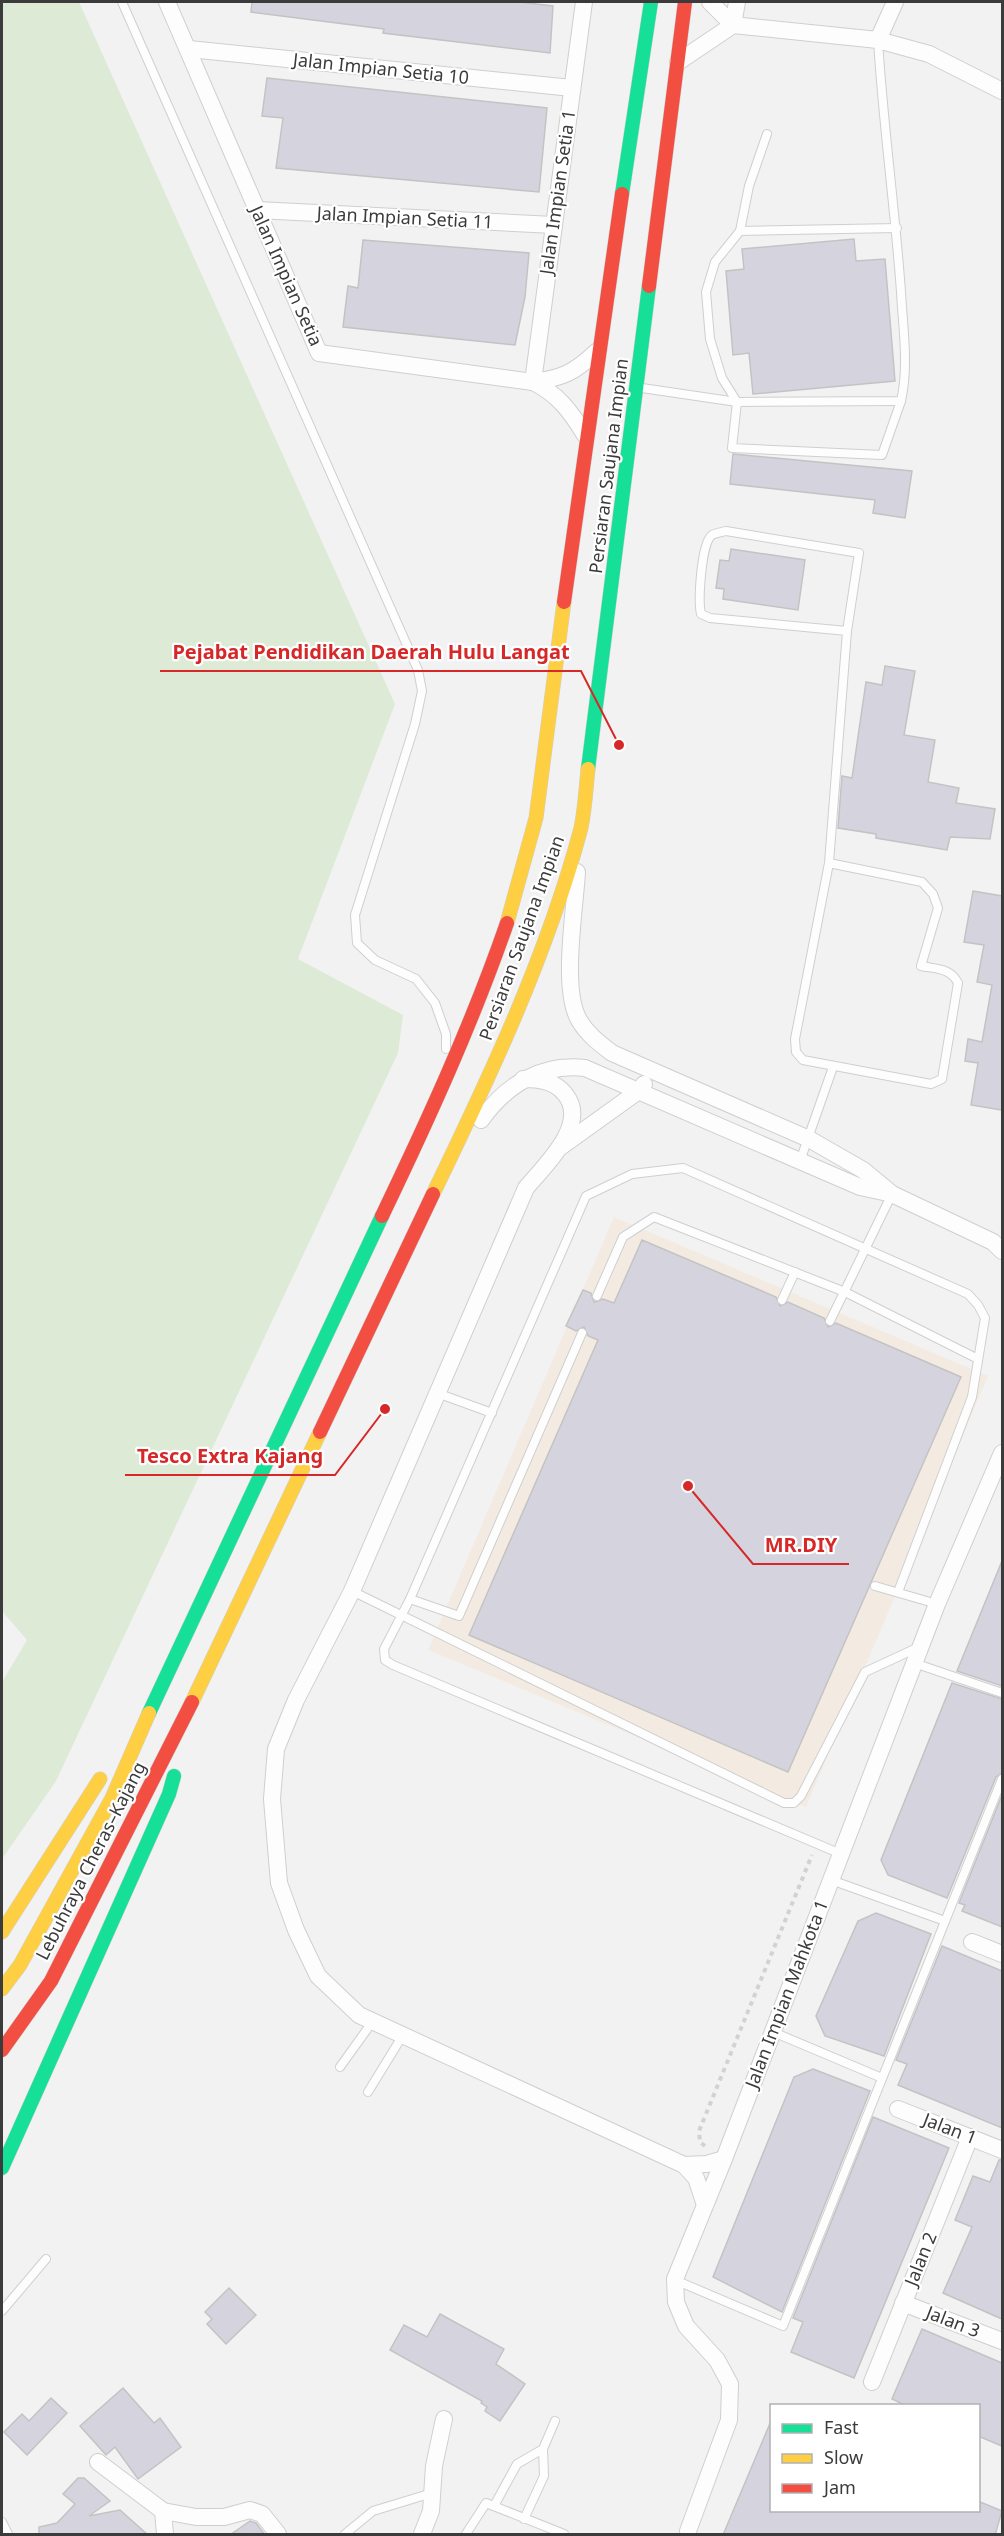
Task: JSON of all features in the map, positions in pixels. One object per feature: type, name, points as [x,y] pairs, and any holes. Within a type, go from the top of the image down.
[{"type":"highway","name":"Persiaran Saujana Impian","points":[[168,1668],[443,1089],[482,994],[516,896],[536,818],[586,435],[651,2]]},
{"type":"highway","name":"Persiaran Saujana Impian","points":[[202,1683],[506,1041],[546,937],[581,826],[685,2]]},
{"type":"highway","points":[[119,1748],[168,1668]]},
{"type":"highway","name":"Lebuhraya Cheras–Kajang","points":[[2,1989],[20,1965],[112,1798],[168,1668]]},
{"type":"highway","points":[[2,2168],[169,1794],[202,1683]]},
{"type":"highway","name":"Lebuhraya Cheras–Kajang","points":[[2,2050],[51,1981],[202,1683]]},
{"type":"highway","points":[[2,1932],[106,1768]]},
{"type":"street","name":"Jalan Impian Setia","points":[[167,2],[320,353],[533,382],[549,389],[569,409],[586,435]]},
{"type":"street","name":"Jalan Impian Setia 1","points":[[533,382],[584,2]]},
{"type":"street","points":[[710,2],[733,26]]},
{"type":"street","points":[[733,26],[737,2]]},
{"type":"street","points":[[878,40],[895,2]]},
{"type":"street","points":[[678,62],[733,26],[878,40],[929,54],[1002,91]]},
{"type":"street","name":"Jalan Impian Setia 10","points":[[189,49],[572,88]]},
{"type":"street","name":"Jalan Impian Setia 11","points":[[257,210],[554,225]]},
{"type":"street","name":"Jalan Impian Setia","points":[[533,382],[557,378],[578,369],[600,349]]},
{"type":"street","points":[[581,826],[570,978],[571,998],[578,1019],[590,1036],[612,1053],[809,1139],[863,1170],[892,1194]]},
{"type":"street","points":[[448,1166],[491,1107],[523,1080],[545,1070],[566,1066],[603,1073],[860,1187],[892,1194],[993,1242],[1002,1251]]},
{"type":"street","points":[[651,1070],[640,1090],[559,1149],[526,1188],[352,1591],[297,1700],[276,1749],[272,1799],[279,1883],[296,1930],[318,1976],[359,2015],[684,2165],[696,2178],[705,2205]]},
{"type":"street","points":[[523,1080],[538,1079],[552,1083],[564,1092],[572,1103],[570,1126],[559,1149]]},
{"type":"street","name":"Jalan Impian Mahkota 1","points":[[685,2533],[729,2420],[730,2384],[717,2360],[686,2326],[676,2302],[675,2279],[725,2156],[937,1604],[999,1475],[1002,1453]]},
{"type":"street","points":[[972,1942],[1002,1953]]},
{"type":"street","name":"Jalan 1","points":[[898,2109],[1002,2150]]},
{"type":"street","name":"Jalan 2","points":[[872,2382],[970,2137]]},
{"type":"street","points":[[684,2165],[707,2164],[725,2156]]},
{"type":"street","name":"Jalan 3","points":[[903,2303],[1002,2341]]},
{"type":"street","points":[[422,2535],[431,2511],[434,2466],[444,2419]]},
{"type":"street","points":[[98,2462],[163,2511],[196,2517],[224,2517],[250,2510],[262,2514],[278,2535]]},
{"type":"street","points":[[163,2511],[165,2535]]},
{"type":"lane","points":[[122,2],[418,669],[422,691],[415,724],[355,915],[357,943],[375,960],[416,979],[435,1003],[446,1034],[443,1089]]},
{"type":"lane","points":[[767,134],[749,186],[740,231],[715,262],[706,292],[710,339],[722,378],[737,402],[732,448],[882,455],[901,401],[906,375],[897,228],[882,106],[878,40]]},
{"type":"lane","points":[[740,231],[897,228]]},
{"type":"lane","points":[[637,388],[737,402],[901,401]]},
{"type":"lane","points":[[829,863],[922,882],[933,894],[938,908],[921,966],[948,971],[955,975],[958,983],[942,1079],[938,1083],[931,1084],[851,1067],[833,1067],[803,1060],[796,1052],[795,1039],[829,863],[847,631],[859,553],[726,531],[712,535],[706,545],[698,603],[701,614],[710,618],[847,631]]},
{"type":"lane","points":[[800,1161],[833,1067]]},
{"type":"lane","points":[[841,1854],[393,1665],[386,1659],[384,1649],[402,1617],[586,1196],[632,1174],[684,1168],[968,1293],[978,1305],[985,1318],[972,1397],[898,1592]]},
{"type":"lane","points":[[830,1320],[892,1194]]},
{"type":"lane","points":[[597,1296],[623,1237],[654,1217],[844,1292],[978,1359]]},
{"type":"lane","points":[[782,1300],[795,1272]]},
{"type":"lane","points":[[410,1599],[459,1616],[582,1333]]},
{"type":"lane","points":[[437,1393],[492,1413]]},
{"type":"lane","points":[[875,1586],[937,1604]]},
{"type":"lane","points":[[352,1591],[784,1803],[794,1803],[801,1796],[865,1672],[921,1646]]},
{"type":"lane","points":[[914,1663],[1002,1693]]},
{"type":"lane","points":[[675,2279],[783,2326],[1002,1779]]},
{"type":"lane","points":[[831,1880],[945,1921]]},
{"type":"lane","points":[[340,2067],[373,2021]]},
{"type":"lane","points":[[772,2032],[882,2078]]},
{"type":"lane","points":[[368,2092],[403,2035]]},
{"type":"lane","points":[[2,2311],[46,2259]]},
{"type":"lane","points":[[525,2519],[544,2476],[543,2449],[555,2421]]},
{"type":"lane","points":[[494,2506],[517,2464],[543,2449]]},
{"type":"lane","points":[[345,2535],[373,2511],[432,2493]]},
{"type":"lane","points":[[466,2535],[486,2503],[554,2533],[564,2535]]},
{"type":"lane","points":[[2,2522],[8,2535]]},
{"type":"path","points":[[725,2156],[700,2142],[699,2131],[817,1843]]},
{"type":"shaded area","points":[[614,1217],[988,1376],[806,1807],[428,1650]]},
{"type":"green space","points":[[2,2],[79,2],[395,704],[298,959],[403,1015],[398,1053],[56,1781],[2,1859],[2,1682],[27,1640],[2,1611]]},
{"type":"building","points":[[252,2],[519,2],[553,6],[550,53],[383,33],[384,29],[251,12]]},
{"type":"building","points":[[267,78],[547,108],[539,192],[276,168],[283,118],[262,116]]},
{"type":"building","points":[[854,239],[856,261],[885,259],[895,381],[753,394],[749,353],[733,355],[726,271],[744,269],[742,249]]},
{"type":"building","points":[[363,240],[529,253],[525,297],[515,345],[343,327],[348,286],[358,288]]},
{"type":"building","points":[[733,454],[912,471],[905,518],[873,513],[875,500],[730,484]]},
{"type":"building","points":[[731,549],[805,560],[798,610],[723,599],[724,589],[716,588],[720,560],[729,561]]},
{"type":"building","points":[[885,666],[915,671],[904,735],[935,740],[928,782],[959,788],[956,803],[995,809],[990,839],[950,837],[947,850],[876,838],[876,834],[838,828],[842,776],[852,778],[866,682],[882,685]]},
{"type":"building","points":[[973,891],[1002,896],[1002,1110],[971,1105],[978,1063],[965,1061],[968,1039],[982,1042],[992,985],[977,982],[984,945],[964,942]]},
{"type":"building","points":[[642,1240],[776,1297],[780,1306],[788,1302],[824,1318],[828,1327],[836,1323],[961,1377],[788,1772],[469,1635],[598,1340],[588,1336],[584,1327],[576,1331],[566,1326],[583,1290],[591,1293],[594,1302],[603,1299],[614,1303]]},
{"type":"building","points":[[1002,1561],[1002,1686],[957,1671]]},
{"type":"building","points":[[952,1683],[1002,1699],[1002,1773],[996,1777],[947,1898],[888,1875],[881,1860]]},
{"type":"building","points":[[1002,1795],[1002,1927],[962,1911],[965,1905],[959,1903]]},
{"type":"building","points":[[876,1913],[931,1934],[884,2056],[825,2036],[816,2016],[858,1921]]},
{"type":"building","points":[[942,1946],[1002,1971],[1002,2128],[898,2085],[907,2064],[896,2060]]},
{"type":"building","points":[[813,2069],[870,2091],[782,2312],[713,2277],[794,2077]]},
{"type":"building","points":[[873,2117],[949,2148],[854,2378],[791,2352],[803,2322],[793,2318]]},
{"type":"building","points":[[999,2160],[1002,2160],[1002,2319],[943,2293],[972,2227],[955,2220],[973,2176],[990,2182]]},
{"type":"building","points":[[229,2288],[256,2315],[226,2344],[207,2324],[212,2319],[205,2312]]},
{"type":"building","points":[[440,2314],[504,2349],[496,2364],[525,2384],[500,2421],[485,2411],[487,2407],[481,2403],[482,2401],[390,2350],[404,2325],[427,2337]]},
{"type":"building","points":[[922,2329],[1002,2363],[1002,2446],[980,2437],[980,2404],[902,2404],[892,2399]]},
{"type":"building","points":[[123,2388],[154,2423],[160,2418],[181,2447],[138,2479],[115,2447],[106,2455],[80,2426]]},
{"type":"building","points":[[51,2398],[67,2413],[27,2455],[4,2432],[22,2414],[29,2421]]},
{"type":"building","points":[[770,2423],[770,2512],[980,2512],[980,2502],[1002,2511],[995,2535],[723,2535]]},
{"type":"building","points":[[78,2478],[84,2478],[110,2501],[89,2516],[120,2510],[148,2535],[39,2535],[39,2527],[57,2523],[75,2504],[63,2494]]},
{"type":"building","points":[[250,2521],[256,2523],[265,2535],[230,2535]]},
{"type":"traffic: fast","points":[[622,194],[651,2]]},
{"type":"traffic: fast","points":[[588,769],[649,286]]},
{"type":"traffic: fast","points":[[149,1713],[382,1216]]},
{"type":"traffic: fast","points":[[2,2168],[169,1794],[174,1776]]},
{"type":"traffic: slow","points":[[507,923],[536,818],[564,602]]},
{"type":"traffic: slow","points":[[433,1194],[516,1015],[552,923],[581,828],[588,769]]},
{"type":"traffic: slow","points":[[192,1702],[320,1432]]},
{"type":"traffic: slow","points":[[2,1989],[20,1965],[112,1798],[149,1713]]},
{"type":"traffic: slow","points":[[2,1932],[100,1779]]},
{"type":"traffic: jam","points":[[649,286],[685,2]]},
{"type":"traffic: jam","points":[[564,602],[622,194]]},
{"type":"traffic: jam","points":[[382,1216],[449,1071],[507,923]]},
{"type":"traffic: jam","points":[[320,1432],[433,1194]]},
{"type":"traffic: jam","points":[[2,2050],[51,1981],[192,1702]]},
{"type":"place","name":"Pejabat Pendidikan Daerah Hulu Langat","points":[[619,745]]},
{"type":"place","name":"Tesco Extra Kajang","points":[[385,1409]]},
{"type":"place","name":"MR.DIY","points":[[688,1486]]}]
